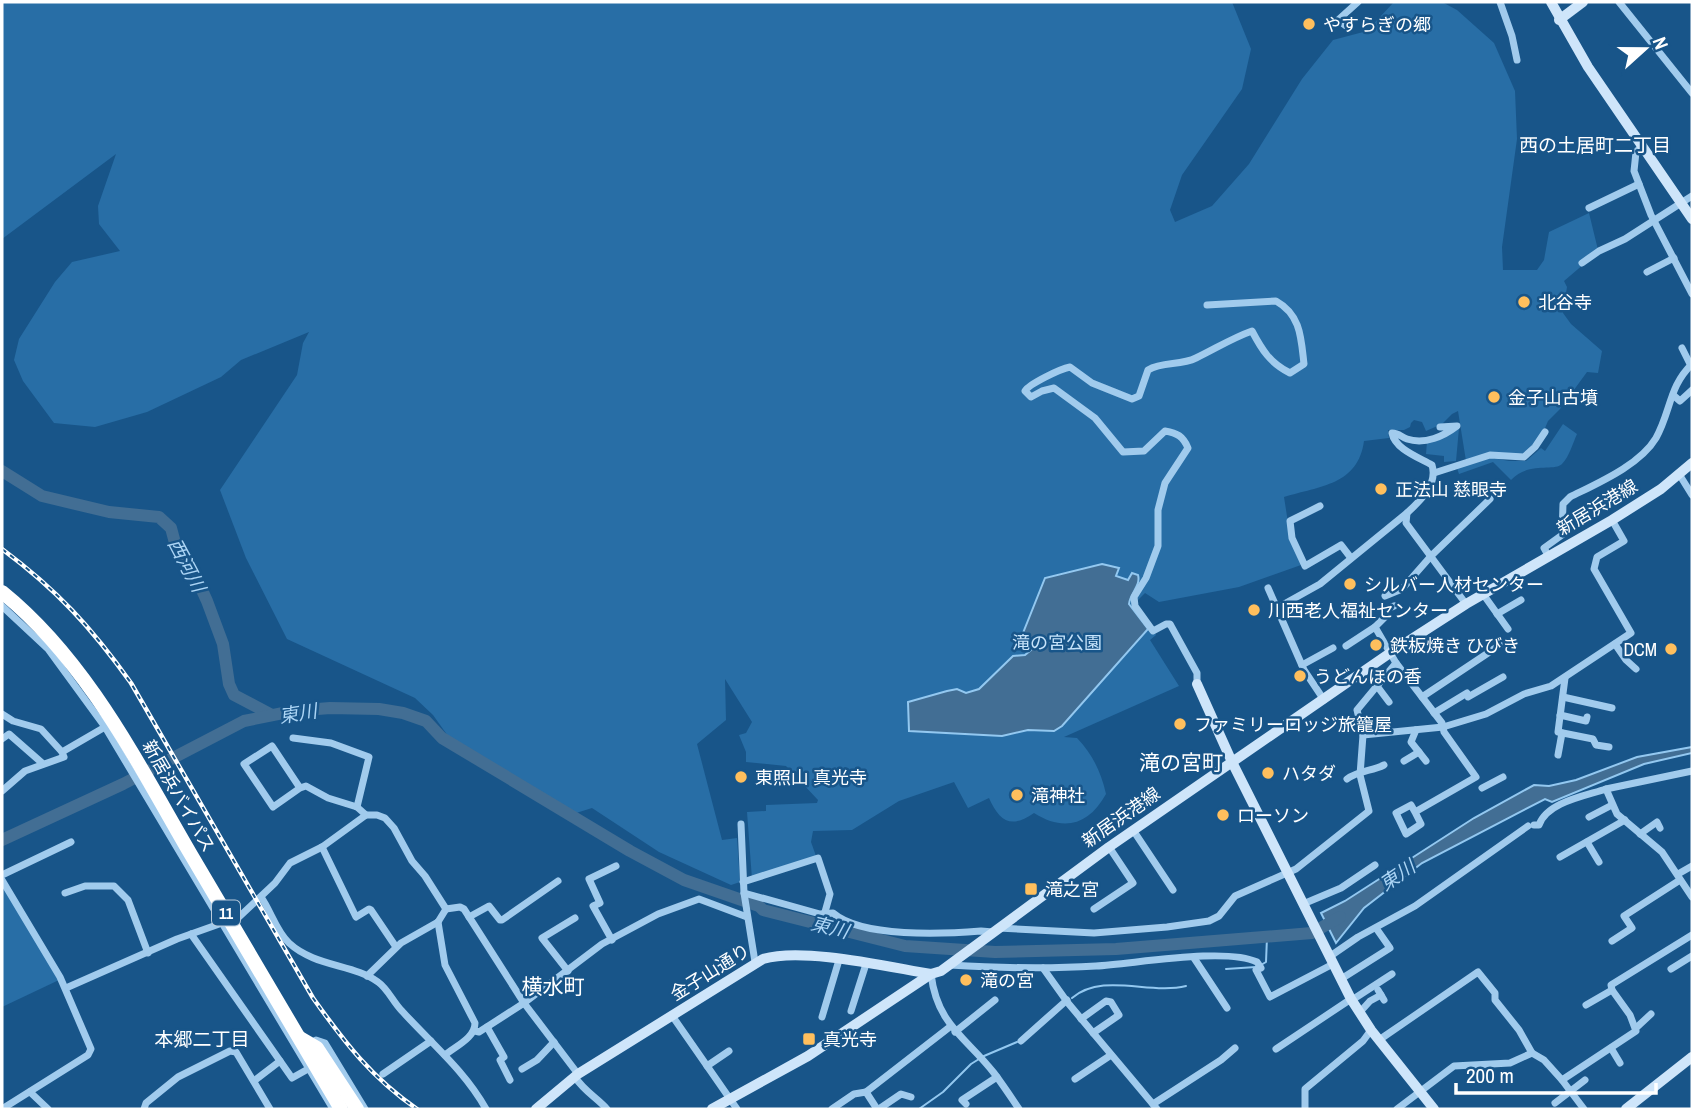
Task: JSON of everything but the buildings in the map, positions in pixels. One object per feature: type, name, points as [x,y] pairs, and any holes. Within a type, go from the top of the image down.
[{"type":"highway","name":"新居浜バイパス","points":[[2,592],[26,611],[80,672],[226,923],[305,1040],[332,1109]]},
{"type":"highway","name":"新居浜バイパス","points":[[305,1040],[322,1055],[357,1109]]},
{"type":"street","points":[[1346,26],[1338,20],[1358,2]]},
{"type":"street","points":[[1500,2],[1517,60]]},
{"type":"street","points":[[1551,2],[1588,67],[1692,219]]},
{"type":"street","points":[[1559,20],[1583,2]]},
{"type":"street","points":[[1619,2],[1692,93]]},
{"type":"street","points":[[1642,146],[1636,152],[1634,170],[1655,220],[1692,294]]},
{"type":"street","points":[[1589,208],[1639,184]]},
{"type":"street","points":[[1582,263],[1692,196]]},
{"type":"street","points":[[1647,272],[1674,258]]},
{"type":"street","points":[[1207,305],[1276,301],[1297,320],[1304,364],[1290,373],[1276,366],[1264,354],[1252,331],[1234,337],[1227,344],[1196,359],[1179,364],[1158,364],[1148,370],[1139,396],[1132,399],[1092,383],[1070,367],[1029,385],[1025,391],[1031,397],[1054,388],[1095,418],[1123,452],[1144,451],[1165,431],[1184,438],[1188,448],[1165,483],[1158,510],[1158,546],[1146,578],[1134,597],[1135,606],[1153,631],[1171,624],[1198,673],[1198,684],[1232,762],[1351,999],[1371,1030],[1434,1109]]},
{"type":"street","points":[[1549,557],[1544,548],[1562,535],[1563,504],[1570,497],[1634,462],[1655,440],[1678,380],[1690,369],[1682,348]]},
{"type":"street","points":[[1673,395],[1680,401],[1692,390]]},
{"type":"street","points":[[1277,608],[1320,584],[1425,495],[1434,473],[1432,465],[1394,440],[1392,433],[1397,432],[1409,440],[1430,440],[1457,426],[1440,426]]},
{"type":"street","points":[[1434,473],[1490,455],[1524,457],[1545,432]]},
{"type":"street","name":"新居浜港線","points":[[712,1109],[733,1105],[930,974],[952,963],[1109,847],[1324,699],[1393,658],[1466,604],[1612,520],[1692,463]]},
{"type":"street","points":[[1692,473],[1679,474],[1692,495]]},
{"type":"street","points":[[1385,596],[1402,589],[1431,556],[1490,499]]},
{"type":"street","points":[[1320,506],[1290,521],[1292,538],[1305,566],[1341,545],[1352,558]]},
{"type":"street","points":[[1406,513],[1406,523],[1466,604]]},
{"type":"street","points":[[1363,735],[1443,727],[1486,714],[1524,694],[1551,686],[1631,633],[1594,569],[1597,557],[1624,541],[1612,520]]},
{"type":"street","points":[[1268,588],[1302,666],[1324,699]]},
{"type":"street","points":[[1483,594],[1508,629]]},
{"type":"street","points":[[1497,614],[1521,600]]},
{"type":"street","points":[[2,606],[48,649],[131,761]]},
{"type":"street","points":[[1346,646],[1375,627],[1387,615],[1385,610],[1394,606]]},
{"type":"street","points":[[1375,627],[1393,658],[1434,712],[1444,732],[1483,790],[1503,776]]},
{"type":"street","points":[[1615,644],[1636,669]]},
{"type":"street","points":[[1422,697],[1500,645]]},
{"type":"street","points":[[1302,666],[1333,648]]},
{"type":"street","points":[[744,894],[820,914],[833,913],[842,921],[862,926],[911,934],[981,931],[1094,933],[1167,928],[1209,921],[1219,916],[1235,896],[1288,873],[1369,811],[1360,772],[1363,735],[1357,710],[1377,686],[1393,658]]},
{"type":"street","points":[[1434,712],[1466,693],[1468,697],[1503,677]]},
{"type":"street","points":[[1565,678],[1558,732],[1593,739],[1597,745],[1609,747]]},
{"type":"street","points":[[1377,686],[1389,702]]},
{"type":"street","points":[[1563,697],[1612,708]]},
{"type":"street","points":[[2,714],[13,721],[41,729],[62,751],[64,757],[25,771],[2,791]]},
{"type":"street","points":[[1560,715],[1586,721]]},
{"type":"street","points":[[62,751],[105,727]]},
{"type":"street","points":[[1416,730],[1411,742],[1426,761]]},
{"type":"street","points":[[1558,755],[1562,733]]},
{"type":"street","points":[[2,739],[9,734],[42,763]]},
{"type":"street","points":[[293,738],[331,743],[369,757],[357,807]]},
{"type":"street","points":[[300,788],[272,746],[244,764],[272,807],[306,786],[328,798],[357,807],[366,815],[385,818],[446,909]]},
{"type":"street","points":[[1404,761],[1419,752]]},
{"type":"street","points":[[1346,779],[1384,765]]},
{"type":"street","points":[[952,963],[1043,968],[1235,956],[1259,965],[1256,970],[1270,997],[1358,937],[1415,906],[1522,828],[1539,825],[1542,817],[1552,808],[1606,789],[1692,771]]},
{"type":"street","points":[[1415,812],[1476,777]]},
{"type":"street","points":[[1606,789],[1617,814],[1662,852],[1691,894]]},
{"type":"street","points":[[1589,817],[1612,805]]},
{"type":"street","points":[[66,988],[191,934],[239,917],[275,883],[290,863],[322,847],[366,815]]},
{"type":"street","points":[[1560,857],[1625,820]]},
{"type":"street","points":[[1640,835],[1657,822],[1660,828]]},
{"type":"street","points":[[741,824],[744,894],[755,962]]},
{"type":"street","points":[[1133,830],[1173,890]]},
{"type":"street","points":[[2,1109],[88,1055],[91,1049],[66,988],[2,877],[71,842]]},
{"type":"street","points":[[1587,842],[1599,862]]},
{"type":"street","points":[[322,847],[356,917],[371,910],[396,947]]},
{"type":"street","points":[[1094,909],[1133,883],[1109,847]]},
{"type":"street","points":[[743,882],[818,858],[830,894],[825,912]]},
{"type":"street","points":[[1303,904],[1341,888],[1375,865]]},
{"type":"street","points":[[612,940],[593,906],[600,903],[589,878],[616,866]]},
{"type":"street","points":[[1612,941],[1632,928],[1624,916],[1692,866]]},
{"type":"street","points":[[469,917],[489,906],[502,920],[558,881]]},
{"type":"street","points":[[65,893],[85,886],[114,886],[128,900],[148,953]]},
{"type":"street","points":[[261,897],[291,945],[313,958],[368,976],[383,986],[398,1007],[445,1055],[477,1093],[486,1109]]},
{"type":"street","points":[[445,1055],[475,1031],[479,1032],[524,1003],[597,948],[658,914],[699,899],[747,916]]},
{"type":"street","points":[[446,909],[460,907],[469,917],[524,1003],[576,1075],[584,1091],[599,1100],[607,1109]]},
{"type":"street","points":[[368,976],[396,947],[438,922],[446,909]]},
{"type":"street","points":[[568,971],[542,938],[575,918]]},
{"type":"street","points":[[438,922],[445,965],[475,1023],[475,1031]]},
{"type":"street","points":[[226,923],[332,1109]]},
{"type":"street","points":[[1341,979],[1390,948],[1376,928]]},
{"type":"street","points":[[191,934],[292,1078],[308,1069]]},
{"type":"street","points":[[1636,1028],[1611,985],[1692,935]]},
{"type":"street","name":"金子山通り","points":[[536,1109],[576,1075],[673,1017],[755,962],[772,956],[839,960],[930,974]]},
{"type":"street","points":[[1671,969],[1692,956]]},
{"type":"street","points":[[1194,958],[1227,1009]]},
{"type":"street","points":[[822,1017],[839,960]]},
{"type":"street","points":[[851,1011],[866,964]]},
{"type":"street","points":[[1043,968],[1081,1019],[1155,1107],[1235,1048]]},
{"type":"street","points":[[1379,1040],[1478,972],[1495,993],[1495,1000],[1519,1030],[1532,1053],[1544,1060],[1584,1109]]},
{"type":"street","points":[[930,974],[932,988],[953,1029],[997,1077],[1018,1109]]},
{"type":"street","points":[[1276,1049],[1392,974]]},
{"type":"street","points":[[1586,1005],[1612,990]]},
{"type":"street","points":[[1360,1013],[1370,1001],[1381,995]]},
{"type":"street","points":[[832,1109],[854,1094],[866,1092],[995,1000]]},
{"type":"street","points":[[1021,1041],[1066,1000]]},
{"type":"street","points":[[1081,1019],[1107,1001],[1122,1012],[1093,1033]]},
{"type":"street","points":[[1562,1080],[1636,1031],[1651,1014]]},
{"type":"street","points":[[673,1017],[733,1105]]},
{"type":"street","points":[[487,1027],[503,1058],[500,1060],[510,1080]]},
{"type":"street","points":[[1306,1109],[1305,1089],[1363,1041],[1371,1030]]},
{"type":"street","points":[[305,1040],[325,1043],[365,1109]]},
{"type":"street","points":[[383,1074],[431,1041]]},
{"type":"street","points":[[522,1069],[537,1060],[541,1052],[554,1042]]},
{"type":"street","points":[[1611,1048],[1620,1063]]},
{"type":"street","points":[[144,1109],[146,1103],[178,1077],[230,1051],[236,1052],[270,1109]]},
{"type":"street","points":[[707,1066],[729,1051]]},
{"type":"street","points":[[1397,1109],[1454,1066],[1510,1063],[1532,1053]]},
{"type":"street","points":[[1075,1079],[1111,1055]]},
{"type":"street","points":[[1626,1109],[1692,1057]]},
{"type":"street","points":[[254,1082],[280,1061]]},
{"type":"street","points":[[966,1104],[962,1100],[997,1077]]},
{"type":"street","points":[[1555,1103],[1584,1080]]},
{"type":"street","points":[[30,1092],[48,1109]]},
{"type":"street","points":[[866,1092],[878,1109],[901,1094],[911,1097]]},
{"type":"green space","name":"滝の宮公園","points":[[2,2],[1232,2],[1251,49],[1242,89],[1182,175],[1170,210],[1175,222],[1212,206],[1249,164],[1302,79],[1333,40],[1367,31],[1393,3],[1442,2],[1457,10],[1494,43],[1515,91],[1517,139],[1502,247],[1503,270],[1537,270],[1544,260],[1549,232],[1589,213],[1599,254],[1564,281],[1567,287],[1563,313],[1571,324],[1602,351],[1598,373],[1587,372],[1523,456],[1497,454],[1466,461],[1458,411],[1442,424],[1426,431],[1422,422],[1414,420],[1410,427],[1404,430],[1388,430],[1389,438],[1364,441],[1360,456],[1346,475],[1324,486],[1284,497],[1291,542],[1301,565],[1239,587],[1159,602],[1145,593],[1137,601],[1156,635],[1150,640],[1179,686],[1064,737],[1077,738],[1088,751],[1099,771],[1106,794],[1084,819],[1065,824],[1034,813],[1012,822],[1001,817],[989,798],[968,808],[954,782],[899,801],[852,830],[813,831],[811,842],[816,856],[752,879],[747,812],[766,811],[766,805],[817,803],[818,800],[786,766],[746,762],[746,752],[739,735],[746,733],[752,722],[725,679],[726,720],[697,744],[722,840],[737,838],[740,882],[731,885],[659,852],[592,808],[573,814],[448,736],[433,715],[415,698],[287,639],[246,558],[220,490],[297,375],[303,343],[309,332],[241,360],[221,377],[147,412],[95,427],[54,423],[23,381],[14,360],[19,339],[55,282],[72,262],[120,251],[99,224],[98,206],[116,154],[2,239]]},
{"type":"green space","points":[[1563,424],[1577,434],[1567,458],[1558,466],[1525,471],[1511,480],[1493,462],[1459,474],[1457,468],[1487,457],[1526,461],[1541,448],[1545,451]]},
{"type":"green space","points":[[1459,428],[1456,461],[1444,462],[1444,456],[1426,454],[1427,442]]},
{"type":"green space","points":[[2,885],[59,980],[2,1007]]},
{"type":"water","points":[[1102,564],[1119,568],[1116,576],[1128,580],[1132,573],[1138,575],[1138,583],[1129,604],[1148,629],[1062,726],[1054,731],[1028,730],[1002,736],[909,731],[908,702],[957,689],[966,693],[979,689],[1013,656],[1025,655],[1031,650],[1031,642],[1023,633],[1045,578]]},
{"type":"water","points":[[1692,747],[1692,753],[1644,764],[1552,802],[1545,799],[1422,863],[1364,908],[1336,943],[1321,913],[1345,901],[1474,818],[1534,785],[1549,786],[1576,780],[1637,757]]},
{"type":"waterway","name":"西河川","points":[[2,471],[42,496],[109,512],[159,517],[171,528],[178,554],[196,577],[207,601],[223,644],[229,684],[234,695],[272,715]]},
{"type":"waterway","name":"東川","points":[[2,840],[123,784],[244,721],[293,711],[330,708],[379,709],[426,721],[442,738],[630,851],[684,880],[759,906],[763,910],[905,946],[995,952],[1116,949],[1312,933],[1340,917]]},
{"type":"waterway","points":[[1261,965],[1266,962],[1267,937]]},
{"type":"waterway","points":[[1226,969],[1256,967]]},
{"type":"waterway","points":[[1072,998],[1084,990],[1098,986],[1186,986]]},
{"type":"waterway","points":[[984,1056],[1017,1042]]},
{"type":"waterway","points":[[919,1109],[943,1092],[979,1059]]},
{"type":"railway","points":[[2,549],[40,579],[87,627],[131,683],[313,998],[360,1059],[386,1085],[417,1109]]},
{"type":"place","name":"やすらぎの郷","points":[[1309,24]]},
{"type":"place","name":"北谷寺","points":[[1524,302]]},
{"type":"place","name":"金子山古墳","points":[[1494,397]]},
{"type":"place","name":"正法山 慈眼寺","points":[[1381,489]]},
{"type":"place","name":"シルバー人材センター","points":[[1350,584]]},
{"type":"place","name":"川西老人福祉センター","points":[[1254,610]]},
{"type":"place","name":"鉄板焼き ひびき","points":[[1376,645]]},
{"type":"place","name":"DCM","points":[[1671,649]]},
{"type":"place","name":"うどんほの香","points":[[1300,676]]},
{"type":"place","name":"ファミリーロッジ旅籠屋","points":[[1180,724]]},
{"type":"place","name":"ハタダ","points":[[1268,773]]},
{"type":"place","name":"東照山 真光寺","points":[[741,777]]},
{"type":"place","name":"滝神社","points":[[1017,795]]},
{"type":"place","name":"ローソン","points":[[1223,815]]},
{"type":"place","name":"滝之宮","points":[[1031,889]]},
{"type":"place","name":"滝の宮","points":[[966,980]]},
{"type":"place","name":"真光寺","points":[[809,1039]]},
{"type":"district","name":"西の土居町二丁目","points":[[1595,145]]},
{"type":"district","name":"滝の宮町","points":[[1181,762]]},
{"type":"district","name":"横水町","points":[[553,986]]},
{"type":"district","name":"本郷二丁目","points":[[202,1039]]}]
